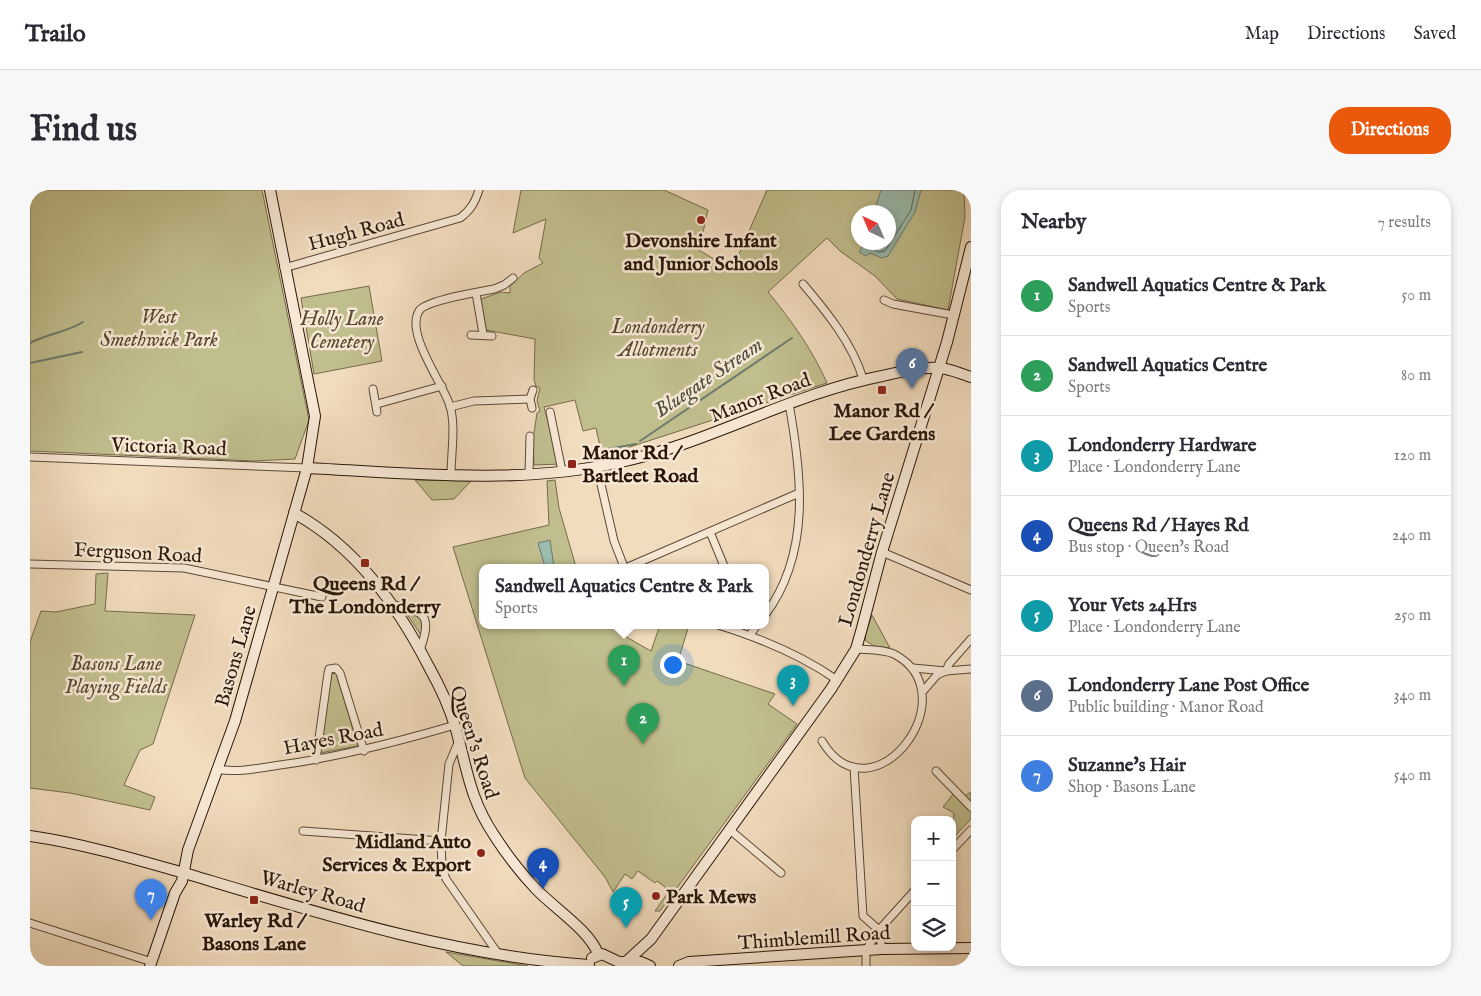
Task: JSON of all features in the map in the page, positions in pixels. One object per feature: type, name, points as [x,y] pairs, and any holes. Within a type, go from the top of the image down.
[{"type":"street","name":"Basons Lane","points":[[151,964],[175,893],[174,878],[180,872],[234,721],[307,468],[315,416],[284,268],[270,190]]},
{"type":"street","name":"Hugh Road","points":[[284,268],[460,218],[469,212],[479,190]]},
{"type":"street","name":"Londonderry Lane","points":[[626,962],[651,940],[837,680],[856,649],[882,552],[940,368],[971,247]]},
{"type":"street","points":[[451,475],[450,407],[442,386],[420,344],[415,324],[419,311],[429,304],[505,288],[513,278]]},
{"type":"street","points":[[803,284],[826,311],[860,368],[863,379]]},
{"type":"street","points":[[476,293],[483,334]]},
{"type":"street","points":[[884,300],[893,304],[953,315]]},
{"type":"street","points":[[471,335],[483,334],[492,336]]},
{"type":"street","name":"Manor Road","points":[[307,468],[451,475],[529,474],[597,467],[664,450],[841,384],[912,370],[940,368],[971,376]]},
{"type":"street","points":[[373,389],[377,408],[442,386]]},
{"type":"street","points":[[532,408],[530,399],[533,390]]},
{"type":"street","points":[[450,407],[474,401],[530,399]]},
{"type":"street","points":[[769,610],[774,604],[792,560],[799,522],[799,470],[789,404]]},
{"type":"street","points":[[550,412],[562,470]]},
{"type":"street","points":[[529,474],[530,436]]},
{"type":"street","name":"Victoria Road","points":[[30,457],[307,468]]},
{"type":"street","points":[[597,467],[606,514],[623,564]]},
{"type":"street","points":[[635,564],[800,493]]},
{"type":"street","name":"Queen's Road","points":[[294,513],[316,524],[342,546],[376,582],[394,605],[438,684],[455,726],[475,803],[496,838],[536,889],[592,941],[598,954]]},
{"type":"street","points":[[710,532],[723,564]]},
{"type":"street","points":[[882,552],[971,590]]},
{"type":"street","name":"Ferguson Road","points":[[30,564],[184,568],[322,597]]},
{"type":"street","points":[[394,605],[414,611],[425,618],[427,624],[420,650]]},
{"type":"street","points":[[731,629],[750,635],[798,656],[837,680]]},
{"type":"street","points":[[750,635],[754,629]]},
{"type":"street","points":[[924,690],[937,675],[946,671],[949,664],[971,639]]},
{"type":"street","points":[[822,740],[833,754],[854,767],[868,768],[892,760],[909,744],[916,734],[924,712],[924,690],[913,668],[894,654],[856,649]]},
{"type":"street","points":[[316,760],[328,673],[333,668],[336,668],[340,673],[364,751]]},
{"type":"street","points":[[913,668],[946,671],[971,670]]},
{"type":"street","name":"Hayes Road","points":[[216,769],[235,772],[316,760],[364,751],[455,726]]},
{"type":"street","points":[[458,743],[449,764],[441,841],[442,867],[446,879],[499,955]]},
{"type":"street","points":[[854,767],[863,916],[879,930],[882,949]]},
{"type":"street","points":[[936,771],[971,807]]},
{"type":"street","points":[[730,830],[782,873]]},
{"type":"street","points":[[956,846],[971,830]]},
{"type":"street","points":[[303,831],[441,841]]},
{"type":"street","name":"Warley Road","points":[[30,836],[118,853],[180,872],[456,948],[590,966]]},
{"type":"street","points":[[866,966],[866,950],[879,930],[911,894]]},
{"type":"street","points":[[30,924],[151,964]]},
{"type":"street","points":[[649,966],[648,956],[651,940]]},
{"type":"street","name":"Thimblemill Road","points":[[685,965],[882,949],[971,948]]},
{"type":"street","points":[[590,966],[591,960],[598,954],[611,962],[641,962],[649,966]]},
{"type":"street","points":[[642,966],[649,966]]},
{"type":"green space","name":"West Smethwick Park","points":[[30,190],[262,190],[309,420],[295,459],[254,461],[30,451]]},
{"type":"green space","name":"Londonderry Allotments","points":[[521,190],[664,190],[708,210],[699,250],[732,270],[767,190],[964,190],[965,217],[948,310],[897,299],[875,276],[840,251],[827,238],[768,292],[801,335],[827,383],[602,456],[596,428],[583,431],[575,400],[544,407],[560,464],[534,465],[533,439],[537,413],[540,411],[537,401],[540,388],[536,386],[534,380],[535,339],[486,330],[481,299],[501,292],[510,293],[510,286],[524,273],[543,263],[539,258],[546,219],[513,233]]},
{"type":"green space","name":"Holly Lane Cemetery","points":[[369,286],[382,361],[314,374],[301,298]]},
{"type":"green space","points":[[415,480],[471,481],[454,499],[432,500]]},
{"type":"green space","points":[[555,480],[559,508],[575,564],[479,564],[479,629],[618,629],[628,638],[651,651],[659,629],[688,629],[678,661],[775,694],[768,704],[797,724],[660,911],[655,911],[667,894],[665,887],[657,881],[655,883],[638,871],[632,879],[625,874],[613,892],[605,877],[525,778],[453,547],[549,525],[547,481]]},
{"type":"green space","name":"Basons Lane Playing Fields","points":[[108,573],[105,611],[195,615],[153,744],[140,750],[124,785],[155,797],[150,810],[70,793],[30,788],[30,642],[41,611],[56,612],[95,604],[96,574]]},
{"type":"green space","points":[[406,613],[419,617],[423,623],[421,635]]},
{"type":"green space","points":[[872,615],[890,648],[874,646],[866,641],[865,635]]},
{"type":"green space","points":[[336,673],[358,746],[320,753],[331,674]]},
{"type":"green space","points":[[971,792],[971,819],[956,835],[956,816],[943,807],[954,793],[960,799]]},
{"type":"green space","points":[[446,952],[528,966],[463,966]]},
{"type":"water","points":[[881,190],[921,190],[915,212],[896,243],[896,205],[876,205]]},
{"type":"water","points":[[860,250],[892,250],[888,256],[882,258],[870,253],[866,256],[859,252]]},
{"type":"water","points":[[550,540],[554,564],[544,564],[538,543]]},
{"type":"waterway","points":[[30,343],[83,322]]},
{"type":"waterway","name":"Bluegate Stream","points":[[640,441],[792,338]]},
{"type":"waterway","points":[[30,363],[82,352]]},
{"type":"waterway","name":"Bluegate Stream","points":[[602,450],[636,444]]},
{"type":"place","name":"Devonshire Infant and Junior Schools","points":[[701,220]]},
{"type":"place","name":"Londonderry Lane Post Office","points":[[912,389]]},
{"type":"place","name":"Manor Rd / Lee Gardens","points":[[882,390]]},
{"type":"place","name":"Manor Rd / Bartleet Road","points":[[572,464]]},
{"type":"place","name":"Queens Rd / The Londonderry","points":[[365,563]]},
{"type":"place","name":"Sandwell Aquatics Centre & Park","points":[[624,686]]},
{"type":"place","name":"Londonderry Hardware","points":[[793,706]]},
{"type":"place","name":"Sandwell Aquatics Centre","points":[[643,744]]},
{"type":"place","name":"Midland Auto Services & Export","points":[[481,853]]},
{"type":"place","name":"Queens Rd / Hayes Rd","points":[[543,889]]},
{"type":"place","name":"Park Mews","points":[[656,896]]},
{"type":"place","name":"Warley Rd / Basons Lane","points":[[254,900]]},
{"type":"place","name":"Suzanne's Hair","points":[[151,920]]},
{"type":"place","name":"Your Vets 24Hrs","points":[[626,928]]}]
